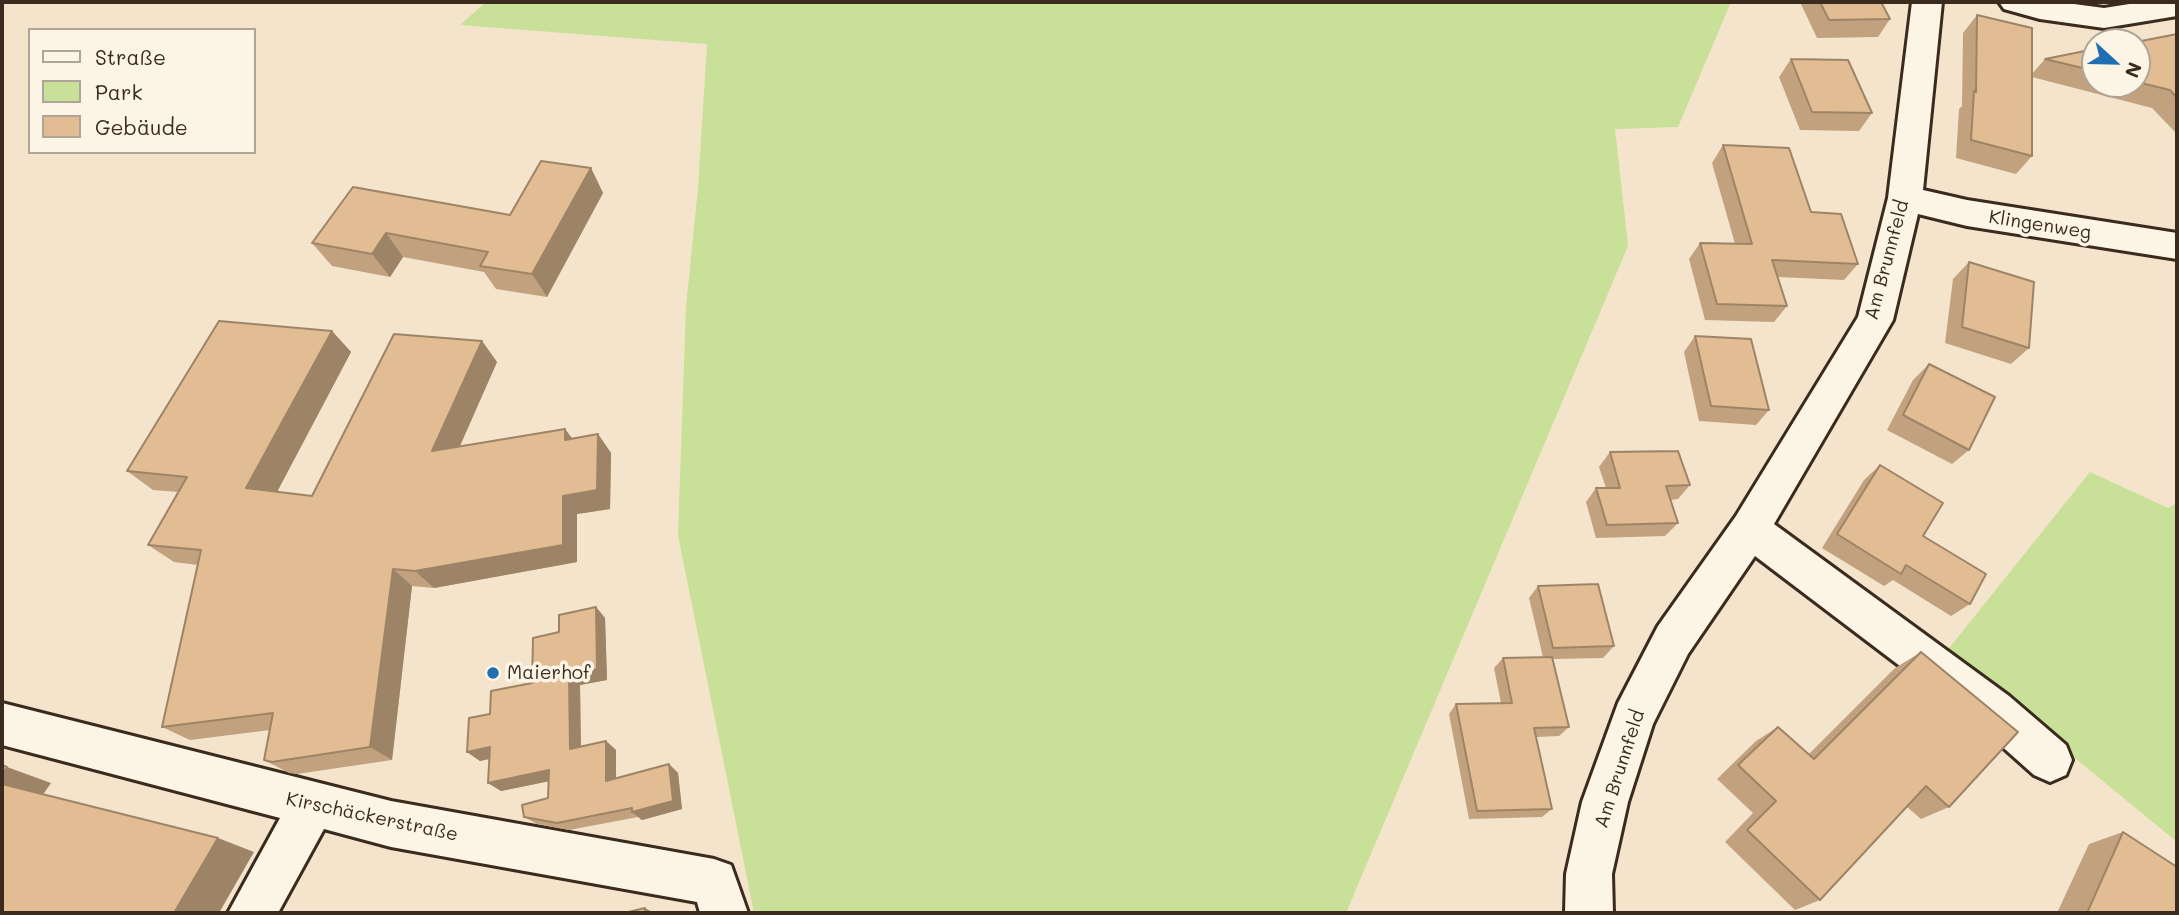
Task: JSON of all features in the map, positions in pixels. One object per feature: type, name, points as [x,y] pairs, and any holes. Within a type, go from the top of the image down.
[{"type":"street","name":"Am Brunnfeld","points":[[1589,913],[1589,874],[1605,802],[1633,718],[1673,640],[1750,528],[1875,320],[1905,198],[1927,2]]},
{"type":"street","points":[[2014,2],[2040,9],[2104,18],[2177,6]]},
{"type":"street","name":"Klingenweg","points":[[1905,198],[1967,213],[2177,246]]},
{"type":"street","points":[[1750,528],[1994,711],[2050,760]]},
{"type":"street","name":"Kirschäckerstraße","points":[[2,724],[391,824],[715,883],[724,913]]},
{"type":"street","points":[[252,913],[312,805]]},
{"type":"green space","points":[[486,2],[1731,2],[1678,127],[1615,129],[1628,246],[1346,913],[754,913],[678,535],[686,307],[698,188],[707,44],[460,25]]},
{"type":"green space","points":[[2090,472],[2168,508],[2177,503],[2177,842],[1946,652]]},
{"type":"building","points":[[1820,2],[1881,2],[1890,19],[1829,20]]},
{"type":"building","points":[[1977,15],[2032,28],[2032,156],[1971,140],[1974,91],[1976,92]]},
{"type":"building","points":[[2177,34],[2177,98],[2170,90],[2151,85],[2151,39]]},
{"type":"building","points":[[2081,52],[2081,68],[2045,59]]},
{"type":"building","points":[[1791,59],[1848,60],[1872,113],[1812,112]]},
{"type":"building","points":[[1723,145],[1789,148],[1811,212],[1841,214],[1858,264],[1772,260],[1787,306],[1717,304],[1700,243],[1752,244]]},
{"type":"building","points":[[541,161],[591,168],[532,274],[480,266],[488,252],[386,233],[372,254],[312,243],[353,187],[510,215]]},
{"type":"building","points":[[1969,262],[2034,282],[2029,348],[1962,327]]},
{"type":"building","points":[[219,321],[332,331],[246,488],[312,496],[394,334],[482,341],[432,451],[565,429],[565,440],[598,434],[597,490],[563,496],[563,545],[415,571],[393,569],[370,747],[272,762],[264,760],[273,713],[162,727],[201,550],[148,545],[187,477],[127,471]]},
{"type":"building","points":[[1695,336],[1751,339],[1769,410],[1711,406]]},
{"type":"building","points":[[1929,364],[1995,397],[1969,450],[1903,415]]},
{"type":"building","points":[[1678,451],[1690,485],[1666,486],[1678,523],[1607,525],[1596,488],[1620,488],[1610,452]]},
{"type":"building","points":[[1880,465],[1943,503],[1923,536],[1986,574],[1970,604],[1906,565],[1901,574],[1837,534]]},
{"type":"building","points":[[1598,584],[1614,646],[1553,648],[1538,586]]},
{"type":"building","points":[[596,607],[597,669],[569,675],[570,749],[606,741],[606,781],[669,764],[673,801],[632,812],[632,808],[557,823],[524,817],[522,805],[548,798],[549,770],[488,783],[490,747],[467,752],[469,718],[490,714],[491,691],[532,683],[533,638],[559,632],[559,615]]},
{"type":"building","points":[[1921,652],[2018,732],[1949,807],[1926,786],[1820,900],[1747,830],[1776,801],[1738,765],[1778,727],[1814,759]]},
{"type":"building","points":[[1552,657],[1569,727],[1534,728],[1552,809],[1477,811],[1456,704],[1512,703],[1503,658]]},
{"type":"building","points":[[2,784],[218,838],[174,913],[2,913]]},
{"type":"building","points":[[2123,832],[2177,867],[2177,913],[2087,913]]},
{"type":"building","points":[[645,908],[645,913],[624,913]]},
{"type":"place","name":"Maierhof","points":[[493,673]]}]
